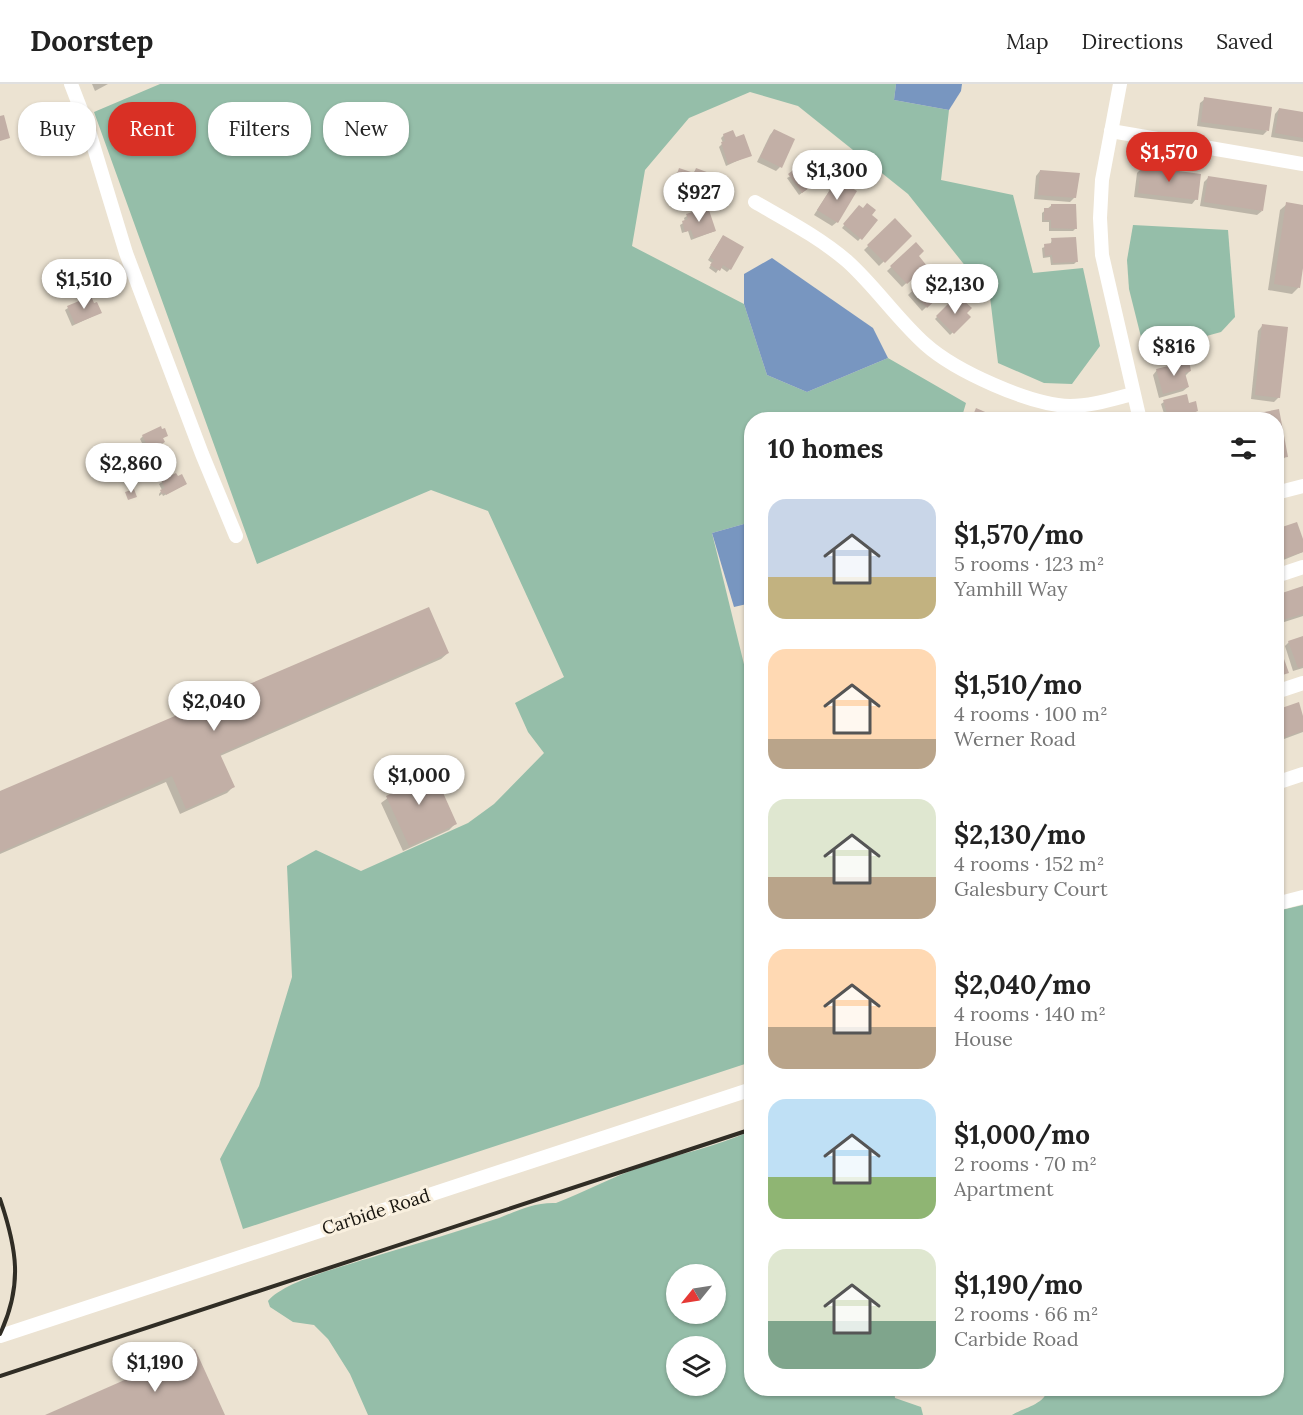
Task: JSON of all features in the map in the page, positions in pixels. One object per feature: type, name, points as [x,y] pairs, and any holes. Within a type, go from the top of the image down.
[{"type":"street","points":[[70,84],[88,128],[126,253],[202,454],[236,536]]},
{"type":"street","points":[[1120,84],[1102,180],[1100,218],[1102,255],[1138,412]]},
{"type":"street","points":[[1110,131],[1303,164]]},
{"type":"street","points":[[755,202],[832,249],[848,262],[925,344],[966,373],[1047,403],[1070,406],[1095,404],[1133,394]]},
{"type":"street","points":[[1284,491],[1303,486]]},
{"type":"street","points":[[1284,573],[1303,567]]},
{"type":"street","points":[[1284,689],[1303,683]]},
{"type":"street","points":[[1284,780],[1303,774]]},
{"type":"street","points":[[1284,902],[1303,897]]},
{"type":"street","name":"Carbide Road","points":[[0,1336],[744,1092]]},
{"type":"green space","points":[[160,84],[896,84],[894,100],[949,110],[941,180],[1013,195],[1033,273],[1083,268],[1100,346],[1072,384],[1044,383],[998,363],[990,297],[908,194],[798,106],[750,92],[689,118],[645,170],[632,246],[744,304],[767,375],[807,392],[888,358],[966,403],[963,412],[744,412],[744,524],[712,533],[744,664],[744,1064],[243,1229],[220,1159],[259,1086],[292,977],[287,866],[316,850],[361,871],[468,823],[494,804],[544,753],[528,732],[515,703],[564,677],[488,511],[431,490],[257,564],[110,156],[196,156],[196,102],[118,102]]},
{"type":"green space","points":[[108,106],[108,151],[96,118],[96,111]]},
{"type":"green space","points":[[1133,225],[1228,230],[1235,317],[1221,332],[1145,353],[1129,289],[1127,260]]},
{"type":"green space","points":[[1303,905],[1303,1415],[1012,1415],[1045,1396],[1284,1396],[1284,909]]},
{"type":"green space","points":[[744,1134],[744,1396],[895,1396],[921,1407],[923,1415],[368,1415],[350,1374],[328,1339],[314,1325],[293,1322],[270,1307],[268,1301],[277,1293],[303,1280],[526,1208],[556,1203],[641,1167]]},
{"type":"water","points":[[896,84],[962,84],[961,91],[949,110],[894,100]]},
{"type":"water","points":[[772,258],[873,328],[888,358],[807,392],[767,375],[744,304],[744,274]]},
{"type":"water","points":[[744,524],[744,605],[734,607],[712,533]]},
{"type":"building","points":[[1204,97],[1272,107],[1269,131],[1201,122]]},
{"type":"building","points":[[1279,108],[1303,112],[1303,138],[1275,133]]},
{"type":"building","points":[[4,115],[10,138],[0,141],[0,116]]},
{"type":"building","points":[[774,129],[795,139],[782,168],[760,157]]},
{"type":"building","points":[[733,130],[736,137],[744,134],[752,156],[728,164],[721,142],[725,141],[723,134]]},
{"type":"building","points":[[808,159],[811,163],[817,159],[823,167],[818,172],[823,178],[802,193],[788,174]]},
{"type":"building","points":[[1141,166],[1201,174],[1198,200],[1138,193]]},
{"type":"building","points":[[679,168],[694,173],[696,168],[720,177],[711,201],[673,186]]},
{"type":"building","points":[[1040,170],[1080,173],[1076,198],[1038,195]]},
{"type":"building","points":[[1208,176],[1267,185],[1263,211],[1204,202]]},
{"type":"building","points":[[837,179],[857,191],[838,223],[817,210]]},
{"type":"building","points":[[1286,202],[1303,205],[1303,268],[1300,288],[1274,284]]},
{"type":"building","points":[[867,203],[876,210],[872,215],[878,220],[862,240],[843,224],[859,205],[863,208]]},
{"type":"building","points":[[1051,204],[1076,204],[1077,229],[1051,228],[1051,220],[1044,220],[1044,208],[1051,208]]},
{"type":"building","points":[[708,207],[716,231],[694,238],[691,230],[685,232],[682,221],[688,219],[686,214]]},
{"type":"building","points":[[895,218],[912,236],[885,263],[867,245]]},
{"type":"building","points":[[723,235],[744,247],[731,270],[723,265],[720,271],[710,265],[714,260],[710,257]]},
{"type":"building","points":[[1076,237],[1078,262],[1053,263],[1052,255],[1045,256],[1044,244],[1052,243],[1051,238]]},
{"type":"building","points":[[916,242],[924,251],[919,256],[927,266],[907,284],[890,266]]},
{"type":"building","points":[[938,265],[955,282],[927,308],[911,290]]},
{"type":"building","points":[[91,296],[102,313],[75,324],[67,306]]},
{"type":"building","points":[[953,299],[959,305],[963,300],[972,308],[967,313],[971,317],[954,334],[936,316]]},
{"type":"building","points":[[1262,324],[1288,327],[1280,398],[1255,395]]},
{"type":"building","points":[[1189,361],[1191,371],[1185,373],[1189,387],[1163,394],[1156,369]]},
{"type":"building","points":[[1187,394],[1189,403],[1196,401],[1198,411],[1167,412],[1163,400]]},
{"type":"building","points":[[1279,409],[1280,412],[1264,412]]},
{"type":"building","points":[[161,426],[162,429],[165,428],[168,436],[163,438],[165,442],[149,450],[142,435]]},
{"type":"building","points":[[1284,436],[1288,457],[1284,458]]},
{"type":"building","points":[[176,473],[178,476],[182,474],[187,484],[166,495],[162,494],[160,490],[165,488],[161,480]]},
{"type":"building","points":[[134,489],[137,497],[128,500],[125,492]]},
{"type":"building","points":[[1297,522],[1303,539],[1303,552],[1284,558],[1284,526]]},
{"type":"building","points":[[1303,586],[1303,614],[1284,619],[1284,592]]},
{"type":"building","points":[[429,607],[449,653],[220,754],[235,787],[186,809],[172,776],[0,852],[0,791]]},
{"type":"building","points":[[1303,636],[1303,666],[1298,668],[1288,641]]},
{"type":"building","points":[[1284,659],[1289,673],[1284,675]]},
{"type":"building","points":[[1299,702],[1303,716],[1303,731],[1284,737],[1284,707]]},
{"type":"building","points":[[412,763],[421,783],[436,777],[457,824],[409,846],[386,796],[400,789],[392,772]]},
{"type":"building","points":[[195,1349],[225,1415],[45,1415]]},
{"type":"railway","points":[[0,1376],[744,1132]]},
{"type":"railway","points":[[0,1199],[14,1251],[15,1267],[12,1299],[0,1334]]}]
